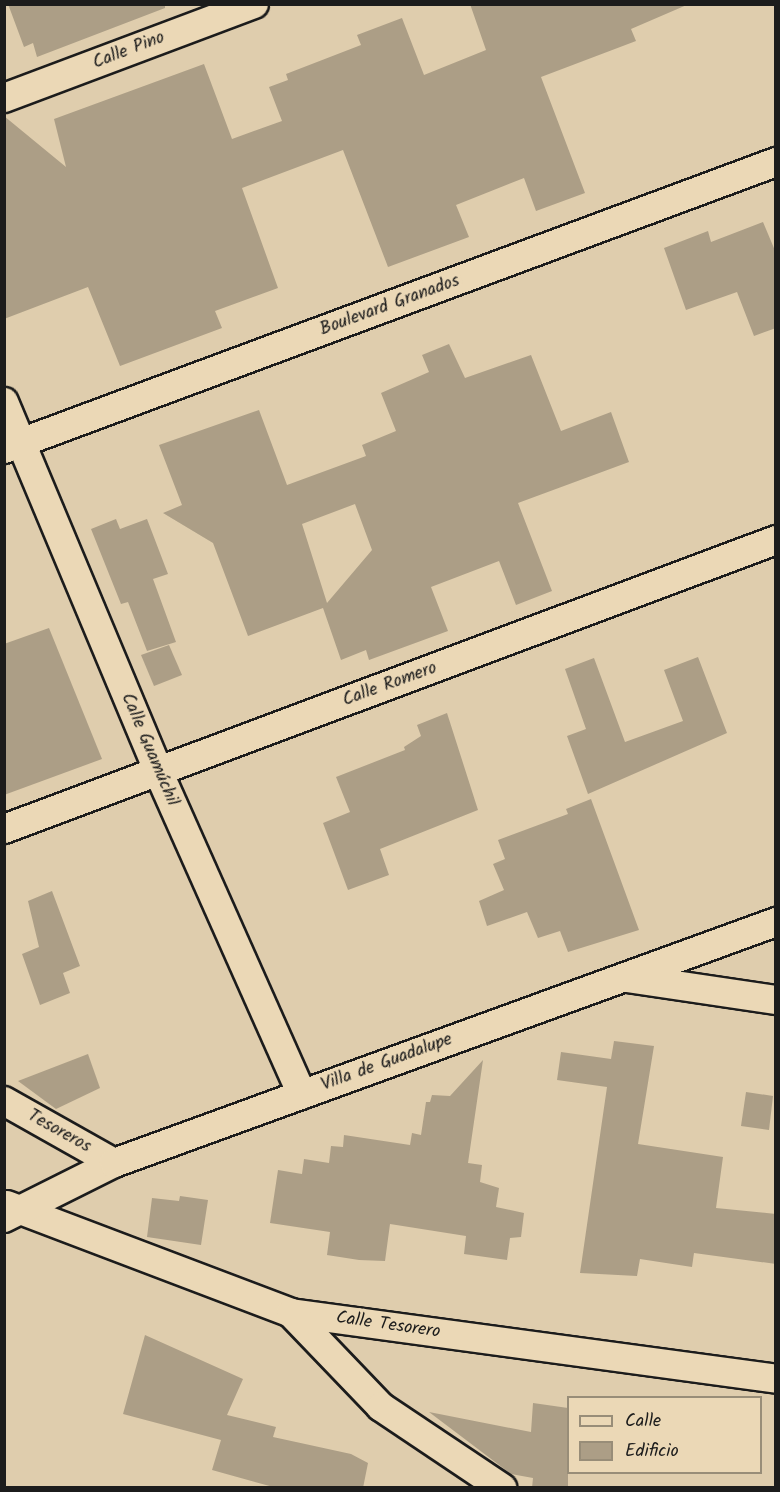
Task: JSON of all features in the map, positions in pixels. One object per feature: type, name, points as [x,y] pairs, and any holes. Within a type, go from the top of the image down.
[{"type":"street","name":"Calle Pino","points":[[4,98],[254,4]]},
{"type":"street","name":"Boulevard Granados","points":[[13,446],[776,162]]},
{"type":"street","name":"Calle Guamúchil","points":[[4,402],[13,446],[302,1094]]},
{"type":"street","name":"Calle Romero","points":[[4,829],[776,540]]},
{"type":"street","name":"Villa de Guadalupe","points":[[9,1211],[114,1162],[776,922]]},
{"type":"street","points":[[621,977],[776,1000]]},
{"type":"street","name":"Tesoreros","points":[[4,1101],[114,1162]]},
{"type":"street","name":"Calle Tesorero","points":[[9,1211],[291,1313],[776,1379]]},
{"type":"street","points":[[291,1313],[381,1407],[502,1488]]},
{"type":"building","points":[[8,4],[165,4],[165,8],[37,57],[33,43],[24,47]]},
{"type":"building","points":[[470,4],[689,4],[631,29],[636,41],[541,77],[585,193],[536,211],[524,178],[456,205],[469,237],[388,267],[343,150],[242,188],[278,288],[215,311],[222,328],[120,366],[88,287],[4,319],[4,116],[66,167],[54,119],[204,64],[232,139],[282,121],[269,87],[288,80],[286,74],[361,45],[357,35],[402,18],[424,75],[486,50]]},
{"type":"building","points":[[763,222],[776,253],[776,328],[754,336],[737,292],[686,310],[664,248],[708,231],[711,242]]},
{"type":"building","points":[[449,344],[465,378],[531,355],[561,431],[611,412],[629,462],[518,503],[552,591],[516,605],[499,561],[431,587],[448,631],[369,660],[366,650],[341,660],[323,608],[248,636],[213,543],[163,513],[182,505],[159,445],[259,410],[287,485],[366,456],[362,445],[396,431],[381,393],[429,372],[422,355]],"holes":[[[355,504],[372,550],[327,603],[302,524]]]},
{"type":"building","points":[[116,519],[120,529],[147,519],[168,574],[153,579],[176,642],[147,651],[128,602],[121,604],[91,529]]},
{"type":"building","points":[[49,628],[102,759],[4,795],[4,644]]},
{"type":"building","points":[[169,645],[182,675],[154,686],[141,655]]},
{"type":"building","points":[[698,657],[727,733],[588,794],[567,736],[586,729],[565,669],[594,658],[625,742],[683,721],[664,670]]},
{"type":"building","points":[[447,713],[478,810],[380,849],[389,875],[348,890],[323,823],[350,812],[336,777],[405,750],[404,747],[421,736],[417,725]]},
{"type":"building","points":[[591,799],[639,930],[568,952],[560,931],[538,938],[527,912],[487,926],[479,901],[504,890],[493,864],[505,859],[498,840],[568,814],[566,809]]},
{"type":"building","points":[[52,891],[80,966],[63,973],[70,993],[40,1005],[22,954],[39,947],[28,901]]},
{"type":"building","points":[[614,1041],[654,1046],[638,1144],[723,1157],[716,1208],[776,1214],[776,1264],[694,1253],[692,1267],[640,1259],[637,1276],[580,1273],[607,1087],[557,1080],[561,1052],[611,1059]]},
{"type":"building","points":[[88,1054],[100,1088],[56,1109],[18,1081]]},
{"type":"building","points":[[483,1060],[468,1163],[482,1165],[480,1182],[499,1188],[496,1207],[524,1213],[521,1237],[510,1238],[507,1260],[464,1254],[466,1236],[390,1224],[385,1261],[359,1260],[327,1255],[330,1232],[270,1223],[278,1170],[302,1174],[304,1159],[329,1163],[331,1146],[343,1147],[344,1135],[410,1145],[412,1133],[421,1135],[426,1102],[430,1102],[432,1095],[450,1096]]},
{"type":"building","points":[[746,1092],[773,1096],[769,1130],[741,1126]]},
{"type":"building","points":[[180,1196],[208,1200],[201,1245],[147,1237],[152,1198],[179,1201]]},
{"type":"building","points":[[145,1335],[243,1379],[227,1415],[276,1427],[273,1437],[351,1454],[368,1463],[363,1488],[277,1488],[212,1470],[221,1440],[123,1414]]},
{"type":"building","points":[[533,1403],[567,1408],[568,1488],[532,1488],[533,1478],[511,1474],[429,1412],[531,1432]]}]
